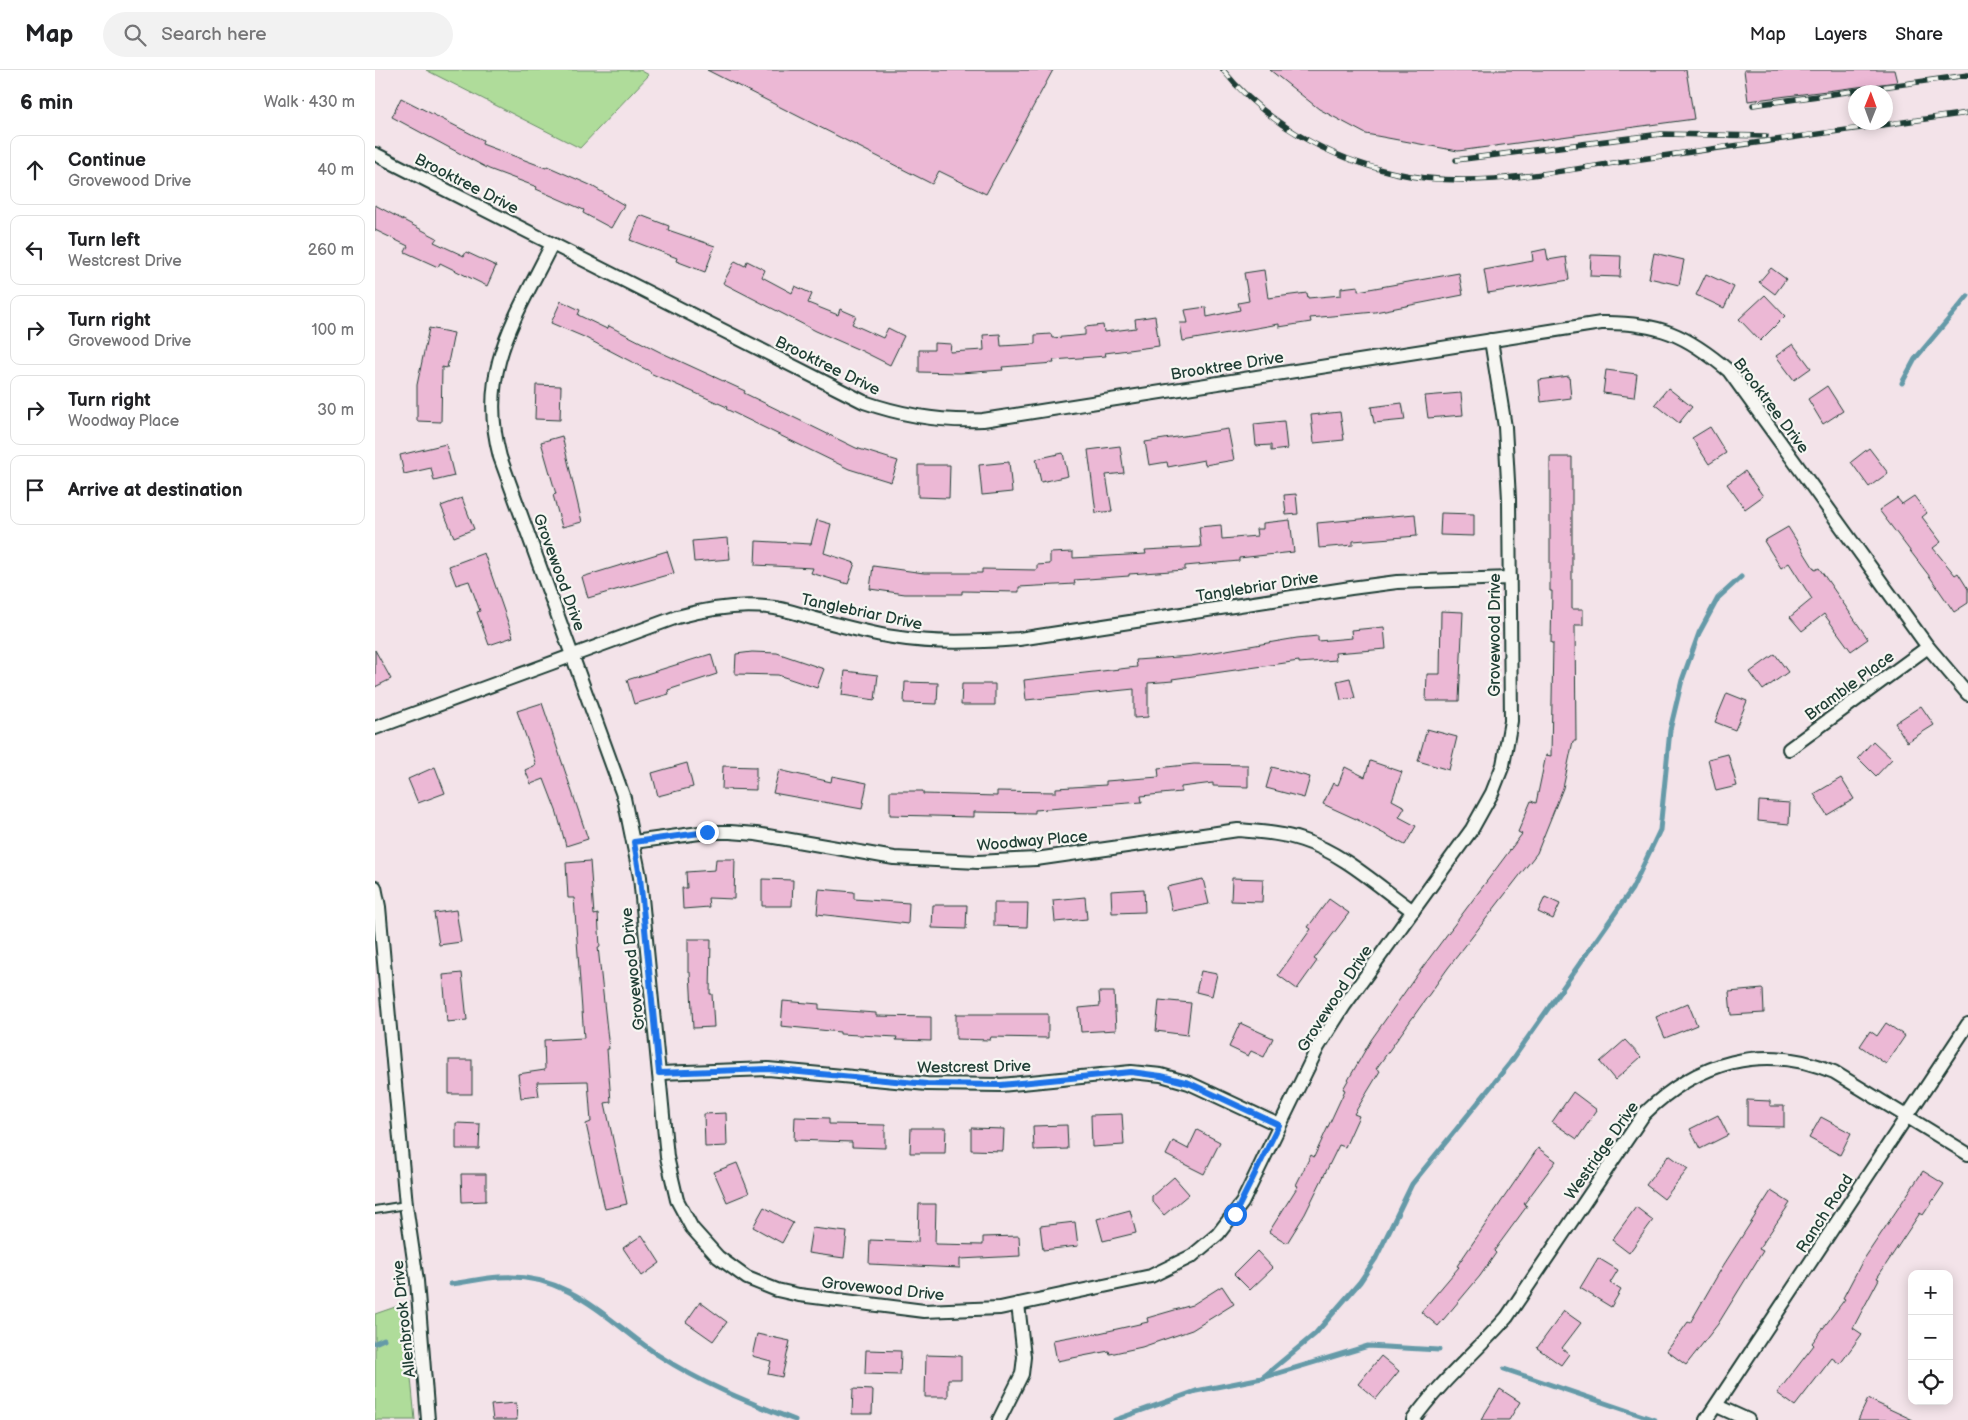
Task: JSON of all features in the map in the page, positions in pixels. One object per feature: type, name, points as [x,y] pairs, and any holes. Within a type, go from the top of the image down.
[{"type":"street","name":"Brooktree Drive","points":[[375,154],[864,402],[922,418],[952,421],[983,420],[1601,323],[1627,322],[1673,333],[1704,349],[1729,371],[1928,647],[1968,694]]},
{"type":"street","name":"Grovewood Drive","points":[[552,244],[503,344],[494,375],[492,415],[500,457],[614,768],[634,842],[640,877],[667,1158],[677,1200],[692,1228],[717,1257],[747,1278],[784,1292],[896,1309],[959,1311],[1018,1304],[1151,1276],[1192,1256],[1218,1234],[1238,1208],[1318,1047],[1344,1006],[1483,810],[1503,765],[1511,721],[1509,499],[1505,427],[1491,340]]},
{"type":"street","name":"Tanglebriar Drive","points":[[375,728],[677,617],[708,609],[741,606],[776,608],[894,638],[937,642],[977,642],[1019,639],[1397,582],[1510,578]]},
{"type":"street","name":"Bramble Place","points":[[1789,749],[1928,647]]},
{"type":"street","name":"Woodway Place","points":[[634,842],[707,832],[730,832],[756,834],[894,858],[978,862],[1036,859],[1238,830],[1271,832],[1303,840],[1323,849],[1413,911]]},
{"type":"street","name":"Allenbrook Drive","points":[[375,887],[380,916],[406,1205],[417,1281],[428,1420]]},
{"type":"street","name":"Ranch Road","points":[[1706,1420],[1968,1024]]},
{"type":"street","name":"Westridge Drive","points":[[1413,1420],[1444,1382],[1483,1344],[1507,1317],[1644,1114],[1660,1098],[1687,1079],[1705,1070],[1745,1059],[1770,1058],[1796,1060],[1834,1072],[1968,1154]]},
{"type":"street","name":"Westcrest Drive","points":[[659,1073],[768,1069],[927,1084],[1001,1085],[1131,1072],[1161,1076],[1189,1083],[1279,1125]]},
{"type":"street","points":[[999,1420],[1022,1374],[1024,1357],[1018,1304]]},
{"type":"street","points":[[1717,1406],[1748,1420]]},
{"type":"lane","points":[[375,1210],[406,1205]]},
{"type":"green space","points":[[426,70],[640,70],[649,75],[580,148]]},
{"type":"green space","points":[[404,1304],[415,1420],[375,1420],[375,1314]]},
{"type":"building","points":[[707,70],[1053,70],[986,194],[939,171],[932,184]]},
{"type":"building","points":[[1270,70],[1686,70],[1694,119],[1458,151],[1366,134],[1319,109]]},
{"type":"building","points":[[1744,70],[1894,70],[1897,82],[1873,85],[1848,85],[1848,88],[1748,101]]},
{"type":"building","points":[[401,98],[483,140],[482,144],[546,168],[547,166],[590,185],[624,205],[611,228],[583,213],[584,210],[536,189],[537,187],[489,169],[392,117]]},
{"type":"building","points":[[375,205],[437,238],[434,242],[464,256],[466,252],[496,266],[487,286],[440,263],[438,267],[405,252],[408,246],[375,230]]},
{"type":"building","points":[[640,215],[669,226],[668,230],[715,246],[705,272],[676,261],[677,258],[630,240]]},
{"type":"building","points":[[1546,249],[1548,260],[1566,257],[1569,280],[1488,293],[1484,270],[1533,261],[1532,252]]},
{"type":"building","points":[[1654,253],[1684,260],[1679,285],[1649,278]]},
{"type":"building","points":[[1591,255],[1621,256],[1620,277],[1590,276]]},
{"type":"building","points":[[735,261],[745,266],[747,261],[765,270],[762,277],[792,293],[795,286],[812,294],[808,303],[838,315],[840,309],[856,316],[852,324],[883,338],[888,328],[904,336],[890,365],[816,331],[723,283]]},
{"type":"building","points":[[1771,268],[1786,279],[1775,294],[1759,282]]},
{"type":"building","points":[[1264,270],[1268,298],[1307,293],[1308,298],[1341,295],[1341,288],[1358,286],[1358,291],[1459,273],[1463,295],[1375,312],[1310,318],[1311,322],[1279,327],[1279,324],[1183,341],[1180,323],[1188,323],[1185,310],[1206,307],[1207,317],[1240,310],[1238,303],[1249,301],[1244,273]]},
{"type":"building","points":[[1706,274],[1734,287],[1724,308],[1696,295]]},
{"type":"building","points":[[1765,295],[1785,316],[1760,341],[1739,319]]},
{"type":"building","points":[[561,301],[580,310],[578,315],[607,329],[609,326],[745,391],[744,393],[856,448],[898,461],[891,482],[849,469],[726,409],[727,407],[650,373],[584,337],[551,323]]},
{"type":"building","points":[[1155,316],[1159,346],[1105,353],[1106,356],[1053,360],[1054,363],[1002,367],[1003,370],[960,373],[919,372],[919,350],[934,350],[934,343],[951,344],[950,352],[984,350],[983,335],[1000,334],[1001,346],[1035,344],[1035,335],[1051,334],[1052,338],[1085,335],[1085,327],[1103,325],[1104,332],[1136,328],[1135,319]]},
{"type":"building","points":[[429,328],[454,333],[447,368],[442,367],[441,422],[417,421],[417,385]]},
{"type":"building","points":[[1793,344],[1811,368],[1794,380],[1776,356]]},
{"type":"building","points":[[1606,370],[1637,374],[1634,397],[1603,393]]},
{"type":"building","points":[[1569,376],[1571,398],[1541,402],[1539,380]]},
{"type":"building","points":[[536,385],[561,386],[560,420],[535,419]]},
{"type":"building","points":[[1827,386],[1843,411],[1823,424],[1808,399]]},
{"type":"building","points":[[1668,388],[1692,407],[1679,423],[1655,404]]},
{"type":"building","points":[[1461,393],[1463,415],[1428,418],[1425,396]]},
{"type":"building","points":[[1402,403],[1405,420],[1374,423],[1371,407]]},
{"type":"building","points":[[1340,412],[1344,440],[1314,443],[1311,415]]},
{"type":"building","points":[[1284,421],[1287,449],[1271,451],[1271,445],[1256,446],[1254,424]]},
{"type":"building","points":[[1710,427],[1726,453],[1709,464],[1692,438]]},
{"type":"building","points":[[1228,429],[1234,460],[1205,465],[1204,460],[1168,467],[1167,462],[1149,465],[1145,442]]},
{"type":"building","points":[[562,436],[582,522],[562,527],[553,495],[556,494],[541,442]]},
{"type":"building","points":[[446,444],[454,476],[434,481],[431,468],[404,474],[400,455]]},
{"type":"building","points":[[1120,446],[1124,473],[1106,475],[1112,511],[1096,513],[1088,450]]},
{"type":"building","points":[[1869,448],[1888,473],[1869,487],[1851,462]]},
{"type":"building","points":[[1063,453],[1068,476],[1041,482],[1036,459]]},
{"type":"building","points":[[1550,457],[1572,457],[1572,609],[1583,609],[1583,625],[1575,625],[1576,741],[1573,741],[1563,788],[1537,853],[1448,968],[1376,1069],[1380,1071],[1354,1114],[1359,1116],[1345,1147],[1339,1145],[1305,1214],[1287,1243],[1269,1232],[1298,1186],[1296,1185],[1311,1155],[1314,1157],[1345,1090],[1343,1089],[1371,1040],[1522,834],[1518,832],[1531,801],[1536,803],[1546,755],[1551,756],[1553,643],[1551,643],[1552,591],[1550,591]]},
{"type":"building","points":[[1009,462],[1012,492],[982,495],[979,465]]},
{"type":"building","points":[[918,465],[950,465],[949,498],[918,497]]},
{"type":"building","points":[[1745,471],[1763,496],[1745,509],[1727,484]]},
{"type":"building","points":[[1296,494],[1298,514],[1286,515],[1284,495]]},
{"type":"building","points":[[1914,496],[1927,513],[1922,517],[1941,542],[1933,548],[1955,575],[1958,573],[1968,589],[1968,603],[1954,612],[1879,510],[1897,498],[1902,504]]},
{"type":"building","points":[[462,498],[474,529],[454,537],[441,506]]},
{"type":"building","points":[[1441,513],[1474,514],[1474,536],[1440,535]]},
{"type":"building","points":[[1415,514],[1417,536],[1353,541],[1353,545],[1319,548],[1317,523]]},
{"type":"building","points":[[817,520],[831,524],[824,553],[855,563],[848,584],[811,573],[813,568],[755,565],[756,541],[811,544]]},
{"type":"building","points":[[1290,520],[1294,552],[1239,558],[1239,561],[1185,566],[1185,570],[1074,580],[1075,584],[1019,587],[1019,592],[962,591],[962,594],[905,594],[870,589],[873,566],[924,573],[982,573],[982,569],[1037,570],[1037,565],[1050,564],[1050,553],[1073,552],[1073,558],[1146,554],[1145,550],[1201,547],[1199,527],[1221,525],[1222,539],[1257,536],[1256,529],[1263,529],[1263,523]]},
{"type":"building","points":[[1788,527],[1815,570],[1819,568],[1868,639],[1851,651],[1824,614],[1802,631],[1790,617],[1812,599],[1789,563],[1781,568],[1764,541]]},
{"type":"building","points":[[728,538],[730,559],[694,562],[692,541]]},
{"type":"building","points":[[667,551],[674,573],[588,598],[582,577]]},
{"type":"building","points":[[484,553],[513,637],[489,645],[477,612],[480,611],[469,581],[456,585],[449,566]]},
{"type":"building","points":[[1441,611],[1463,612],[1459,701],[1426,701],[1427,674],[1440,674]]},
{"type":"building","points":[[1384,627],[1386,649],[1335,653],[1336,660],[1299,663],[1299,661],[1172,679],[1173,681],[1148,683],[1148,717],[1134,718],[1134,689],[1026,700],[1024,680],[1137,667],[1136,660],[1191,656],[1297,638],[1318,636],[1318,641],[1352,638],[1351,630]]},
{"type":"building","points":[[375,650],[391,679],[375,687]]},
{"type":"building","points":[[752,652],[777,653],[824,669],[817,688],[778,675],[735,674],[736,654]]},
{"type":"building","points":[[711,654],[717,674],[668,690],[669,694],[634,704],[627,680]]},
{"type":"building","points":[[1775,654],[1788,672],[1763,690],[1750,672]]},
{"type":"building","points":[[845,671],[878,675],[875,700],[842,695]]},
{"type":"building","points":[[1350,678],[1355,698],[1341,700],[1337,681]]},
{"type":"building","points":[[905,682],[938,683],[937,704],[904,703]]},
{"type":"building","points":[[962,684],[995,684],[995,705],[961,705]]},
{"type":"building","points":[[1727,693],[1747,701],[1735,730],[1715,722]]},
{"type":"building","points":[[542,703],[588,839],[566,846],[557,813],[544,779],[531,784],[525,770],[536,765],[517,711]]},
{"type":"building","points":[[1921,706],[1934,725],[1907,742],[1895,723]]},
{"type":"building","points":[[1427,729],[1457,737],[1449,770],[1418,761]]},
{"type":"building","points":[[1873,741],[1892,759],[1876,776],[1858,758]]},
{"type":"building","points":[[1728,754],[1737,786],[1716,791],[1708,759]]},
{"type":"building","points":[[1370,761],[1402,772],[1392,800],[1405,807],[1399,817],[1416,826],[1405,845],[1323,804],[1333,783],[1338,785],[1345,767],[1365,777]]},
{"type":"building","points":[[687,763],[693,787],[658,796],[652,773]]},
{"type":"building","points":[[1194,764],[1248,765],[1248,787],[1213,786],[1213,783],[1181,787],[1181,792],[1141,796],[1142,802],[1035,810],[1035,813],[974,812],[974,817],[890,815],[890,791],[923,791],[923,794],[997,796],[997,791],[1056,792],[1056,788],[1106,785],[1106,781],[1159,777],[1158,768]]},
{"type":"building","points":[[723,766],[756,767],[756,790],[722,789]]},
{"type":"building","points":[[435,767],[445,793],[418,803],[408,779]]},
{"type":"building","points":[[1272,767],[1310,777],[1304,798],[1266,788]]},
{"type":"building","points":[[779,770],[831,782],[832,776],[867,783],[862,809],[773,793]]},
{"type":"building","points":[[1841,778],[1854,799],[1827,815],[1814,794]]},
{"type":"building","points":[[1759,801],[1790,803],[1789,824],[1758,821]]},
{"type":"building","points":[[716,859],[735,859],[734,899],[708,898],[709,907],[683,909],[682,888],[687,888],[686,872],[715,870]]},
{"type":"building","points":[[590,861],[594,915],[598,914],[600,947],[598,947],[609,1049],[607,1049],[611,1102],[605,1103],[627,1204],[605,1209],[586,1124],[591,1122],[588,1081],[537,1082],[539,1096],[521,1098],[518,1074],[545,1070],[544,1040],[584,1038],[574,898],[568,898],[566,863]]},
{"type":"building","points":[[1232,878],[1263,879],[1262,902],[1231,901]]},
{"type":"building","points":[[762,879],[793,880],[792,906],[762,906]]},
{"type":"building","points":[[1203,879],[1209,904],[1172,911],[1167,887]]},
{"type":"building","points":[[819,889],[854,892],[854,899],[909,903],[908,924],[817,914]]},
{"type":"building","points":[[1144,889],[1145,912],[1112,913],[1111,891]]},
{"type":"building","points":[[1085,897],[1087,919],[1055,922],[1053,900]]},
{"type":"building","points":[[1545,897],[1560,904],[1553,919],[1538,912]]},
{"type":"building","points":[[1329,899],[1349,913],[1314,959],[1317,961],[1297,989],[1278,975],[1311,929],[1308,927]]},
{"type":"building","points":[[994,903],[1028,903],[1027,927],[994,926]]},
{"type":"building","points":[[933,905],[967,905],[966,929],[932,928]]},
{"type":"building","points":[[456,910],[461,942],[439,945],[434,913]]},
{"type":"building","points":[[688,939],[711,939],[710,994],[712,994],[714,1027],[693,1028],[690,972],[688,972]]},
{"type":"building","points":[[1201,971],[1217,974],[1212,996],[1196,992]]},
{"type":"building","points":[[462,973],[467,1020],[447,1022],[443,975]]},
{"type":"building","points":[[1763,989],[1764,1013],[1731,1015],[1729,992]]},
{"type":"building","points":[[1099,992],[1114,992],[1116,1030],[1081,1032],[1079,1008],[1100,1006]]},
{"type":"building","points":[[1159,1000],[1191,1003],[1187,1035],[1156,1031]]},
{"type":"building","points":[[783,1001],[819,1004],[819,1009],[876,1013],[876,1016],[931,1017],[931,1041],[896,1040],[897,1037],[840,1034],[840,1032],[781,1026]]},
{"type":"building","points":[[1688,1003],[1697,1025],[1665,1038],[1656,1017]]},
{"type":"building","points":[[956,1014],[1048,1014],[1048,1038],[991,1037],[990,1040],[956,1039]]},
{"type":"building","points":[[1240,1023],[1273,1038],[1264,1057],[1251,1051],[1248,1056],[1229,1047]]},
{"type":"building","points":[[1886,1023],[1905,1036],[1886,1064],[1860,1046],[1870,1031],[1877,1036]]},
{"type":"building","points":[[1625,1040],[1641,1057],[1615,1080],[1600,1062]]},
{"type":"building","points":[[449,1060],[472,1060],[472,1094],[449,1094]]},
{"type":"building","points":[[1573,1092],[1597,1110],[1577,1139],[1552,1122]]},
{"type":"building","points":[[1747,1100],[1770,1101],[1770,1106],[1784,1106],[1784,1127],[1747,1126]]},
{"type":"building","points":[[726,1113],[727,1146],[705,1147],[704,1114]]},
{"type":"building","points":[[1122,1114],[1124,1145],[1092,1147],[1091,1115]]},
{"type":"building","points":[[1718,1115],[1728,1135],[1700,1149],[1690,1129]]},
{"type":"building","points":[[795,1117],[829,1118],[829,1124],[885,1125],[885,1148],[852,1147],[852,1142],[794,1140]]},
{"type":"building","points":[[1821,1117],[1851,1133],[1840,1155],[1809,1138]]},
{"type":"building","points":[[456,1123],[480,1124],[479,1149],[456,1149]]},
{"type":"building","points":[[1067,1125],[1068,1149],[1034,1150],[1033,1126]]},
{"type":"building","points":[[911,1128],[946,1128],[945,1153],[910,1153]]},
{"type":"building","points":[[971,1128],[1004,1129],[1003,1151],[971,1150]]},
{"type":"building","points":[[1197,1130],[1220,1142],[1204,1174],[1166,1155],[1173,1141],[1188,1149]]},
{"type":"building","points":[[1538,1148],[1556,1161],[1524,1204],[1527,1206],[1494,1251],[1496,1253],[1480,1276],[1438,1326],[1421,1312],[1459,1267],[1457,1266]]},
{"type":"building","points":[[1669,1155],[1688,1169],[1664,1199],[1646,1185]]},
{"type":"building","points":[[737,1163],[749,1193],[727,1202],[714,1172]]},
{"type":"building","points":[[1923,1171],[1944,1184],[1923,1215],[1920,1213],[1877,1278],[1879,1279],[1853,1328],[1862,1334],[1840,1364],[1832,1358],[1795,1406],[1777,1393],[1814,1345],[1812,1343],[1845,1299],[1843,1298],[1862,1262]]},
{"type":"building","points":[[461,1174],[486,1174],[486,1201],[462,1202]]},
{"type":"building","points":[[1174,1177],[1189,1194],[1164,1215],[1152,1201],[1152,1196]]},
{"type":"building","points":[[1771,1191],[1790,1203],[1759,1249],[1763,1251],[1718,1324],[1686,1365],[1667,1351],[1688,1322],[1690,1323],[1723,1266]]},
{"type":"building","points":[[919,1204],[936,1204],[935,1244],[983,1245],[983,1237],[1019,1236],[1020,1256],[960,1259],[960,1268],[869,1264],[870,1240],[918,1242]]},
{"type":"building","points":[[764,1207],[793,1223],[782,1243],[753,1227]]},
{"type":"building","points":[[1636,1207],[1653,1220],[1629,1253],[1612,1240]]},
{"type":"building","points":[[1130,1210],[1136,1233],[1103,1241],[1097,1219]]},
{"type":"building","points":[[1075,1222],[1078,1246],[1043,1250],[1040,1226]]},
{"type":"building","points":[[812,1228],[847,1232],[844,1258],[808,1253]]},
{"type":"building","points":[[642,1235],[660,1263],[642,1276],[623,1248]]},
{"type":"building","points":[[1257,1251],[1273,1268],[1250,1290],[1234,1274]]},
{"type":"building","points":[[1598,1258],[1618,1270],[1610,1283],[1621,1290],[1611,1307],[1580,1288]]},
{"type":"building","points":[[1222,1286],[1234,1304],[1192,1330],[1142,1347],[1110,1354],[1109,1351],[1057,1361],[1053,1340],[1086,1334],[1086,1336],[1148,1322],[1147,1318],[1192,1305]]},
{"type":"building","points":[[700,1302],[727,1322],[713,1341],[686,1322]]},
{"type":"building","points":[[1564,1311],[1581,1323],[1562,1348],[1569,1354],[1561,1365],[1537,1348]]},
{"type":"building","points":[[757,1334],[790,1341],[782,1377],[768,1374],[771,1361],[752,1356]]},
{"type":"building","points":[[866,1350],[901,1351],[900,1375],[865,1374]]},
{"type":"building","points":[[926,1355],[961,1356],[961,1379],[948,1379],[948,1397],[925,1397]]},
{"type":"building","points":[[1381,1356],[1399,1371],[1376,1399],[1358,1384]]},
{"type":"building","points":[[853,1389],[873,1390],[872,1414],[852,1414]]},
{"type":"building","points":[[1500,1389],[1520,1402],[1509,1420],[1481,1420]]},
{"type":"building","points":[[1868,1399],[1913,1420],[1858,1420]]},
{"type":"building","points":[[516,1403],[517,1420],[493,1420],[491,1405]]},
{"type":"waterway","points":[[1902,383],[1915,359],[1968,296]]},
{"type":"waterway","points":[[1262,1378],[1315,1334],[1360,1282],[1376,1258],[1412,1184],[1510,1063],[1632,889],[1660,830],[1670,730],[1682,680],[1699,633],[1718,598],[1741,577]]},
{"type":"waterway","points":[[451,1284],[499,1277],[524,1277],[546,1282],[566,1290],[585,1301],[674,1365],[742,1399],[795,1420]]},
{"type":"waterway","points":[[375,1343],[384,1339]]},
{"type":"waterway","points":[[1115,1420],[1196,1391],[1262,1378],[1368,1346],[1439,1350]]},
{"type":"waterway","points":[[1504,1369],[1655,1420]]},
{"type":"railway","points":[[1223,70],[1240,89],[1279,122],[1322,148],[1346,158],[1395,173],[1425,178],[1456,180],[1518,177],[1549,173],[1968,113]]},
{"type":"railway","points":[[1753,105],[1968,75]]},
{"type":"railway","points":[[1456,160],[1661,134],[1766,136]]},
{"type":"route","points":[[707,832],[634,842],[640,877],[659,1073],[768,1069],[927,1084],[1001,1085],[1131,1072],[1161,1076],[1189,1083],[1279,1125],[1235,1214]]}]
